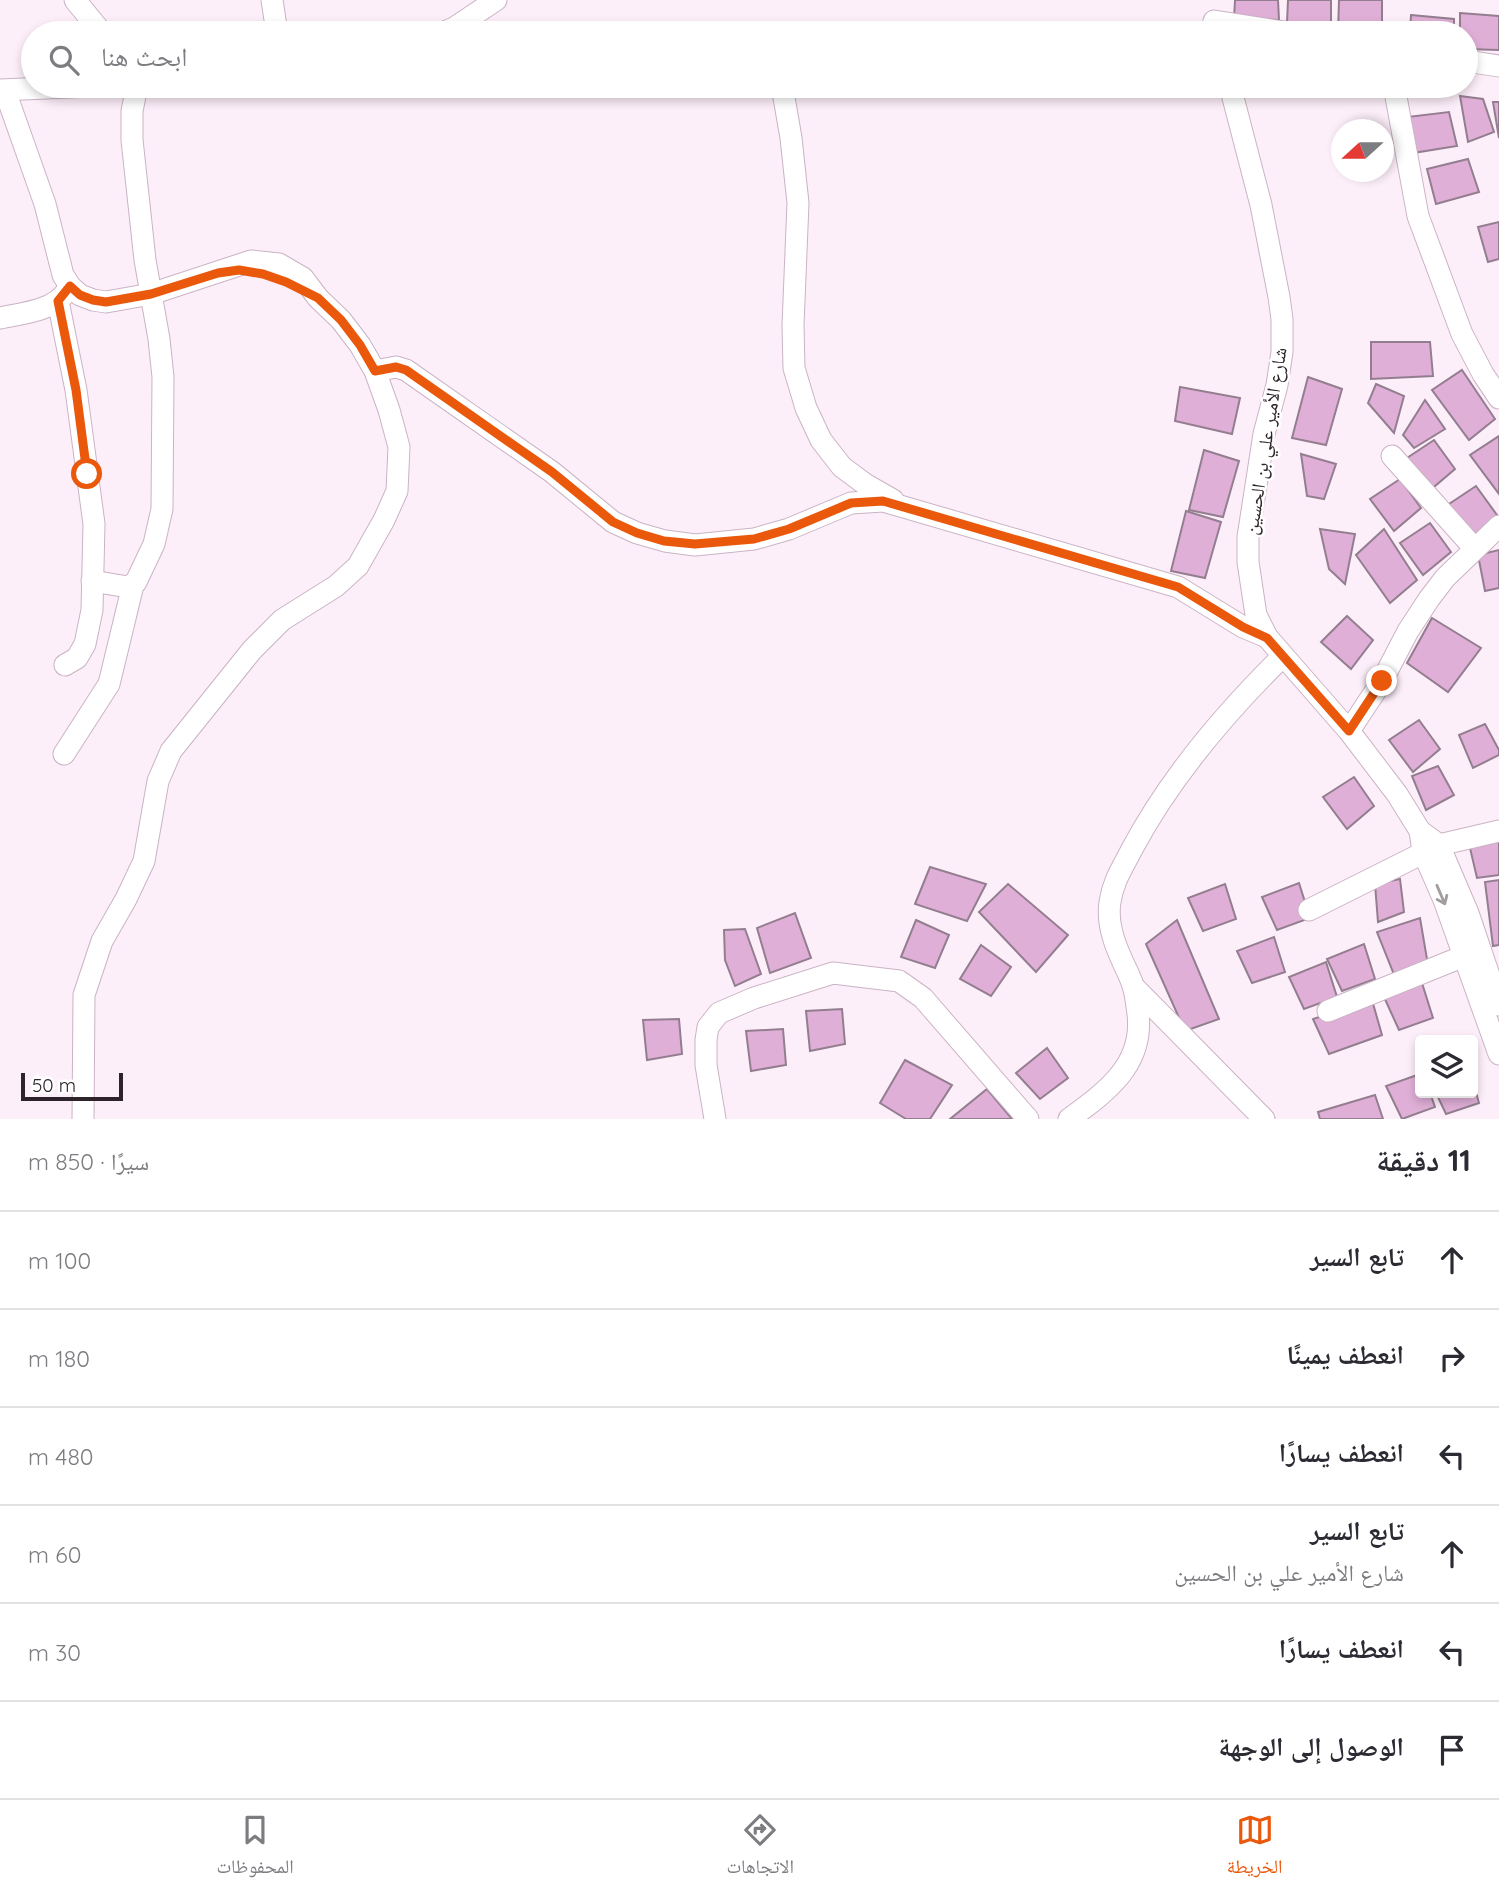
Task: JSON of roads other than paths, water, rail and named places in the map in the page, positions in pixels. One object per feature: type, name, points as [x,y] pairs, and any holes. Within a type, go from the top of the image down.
[{"type":"street","points":[[75,0],[92,21]]},
{"type":"street","points":[[272,0],[275,21]]},
{"type":"street","points":[[466,21],[496,0]]},
{"type":"street","points":[[1478,63],[1499,66]]},
{"type":"street","points":[[21,89],[3,90],[45,204],[63,275],[94,524],[92,610],[85,644],[77,657],[65,665]]},
{"type":"street","points":[[64,754],[109,684],[133,585],[154,544],[162,509],[163,377],[145,260],[132,139],[135,98]]},
{"type":"street","points":[[784,98],[798,203],[794,368],[806,408],[821,440],[842,467],[865,484],[907,508]]},
{"type":"street","name":"شارع الأمير علي بن الحسين","points":[[1233,98],[1261,205],[1282,319],[1279,374],[1264,434],[1248,537],[1251,590],[1256,615],[1267,638],[1349,731],[1397,794],[1431,849],[1444,900],[1499,1054]]},
{"type":"street","points":[[1396,98],[1418,216],[1462,334],[1499,398]]},
{"type":"street","points":[[0,318],[41,309],[64,293],[106,302],[151,294],[218,273],[239,270],[263,274],[318,298],[341,320],[375,371],[399,447],[397,491],[358,566],[336,586],[282,620],[252,650],[171,751],[158,781],[144,861],[102,941],[84,995],[83,1119]]},
{"type":"street","points":[[375,371],[396,367],[406,370],[552,472],[613,522],[637,533],[664,541],[695,544],[754,539],[789,529],[851,503],[883,501],[1178,587],[1243,627],[1267,638]]},
{"type":"street","points":[[1392,456],[1475,549]]},
{"type":"street","points":[[1349,731],[1382,681],[1408,631],[1429,599],[1445,579],[1499,526]]},
{"type":"street","points":[[92,581],[133,585]]},
{"type":"street","points":[[1069,1119],[1118,1078],[1133,1059],[1138,1043],[1140,1027],[1135,988],[1110,927],[1109,904],[1117,874],[1146,822],[1194,754],[1218,723],[1283,656]]},
{"type":"street","points":[[1309,910],[1431,849],[1499,831]]},
{"type":"street","points":[[1431,849],[1468,913],[1499,1005]]},
{"type":"street","points":[[1328,1011],[1464,956]]},
{"type":"street","points":[[715,1119],[706,1065],[706,1040],[708,1027],[719,1013],[754,998],[833,973],[899,981],[923,998],[1028,1119]]},
{"type":"street","points":[[1135,988],[1264,1119]]}]
